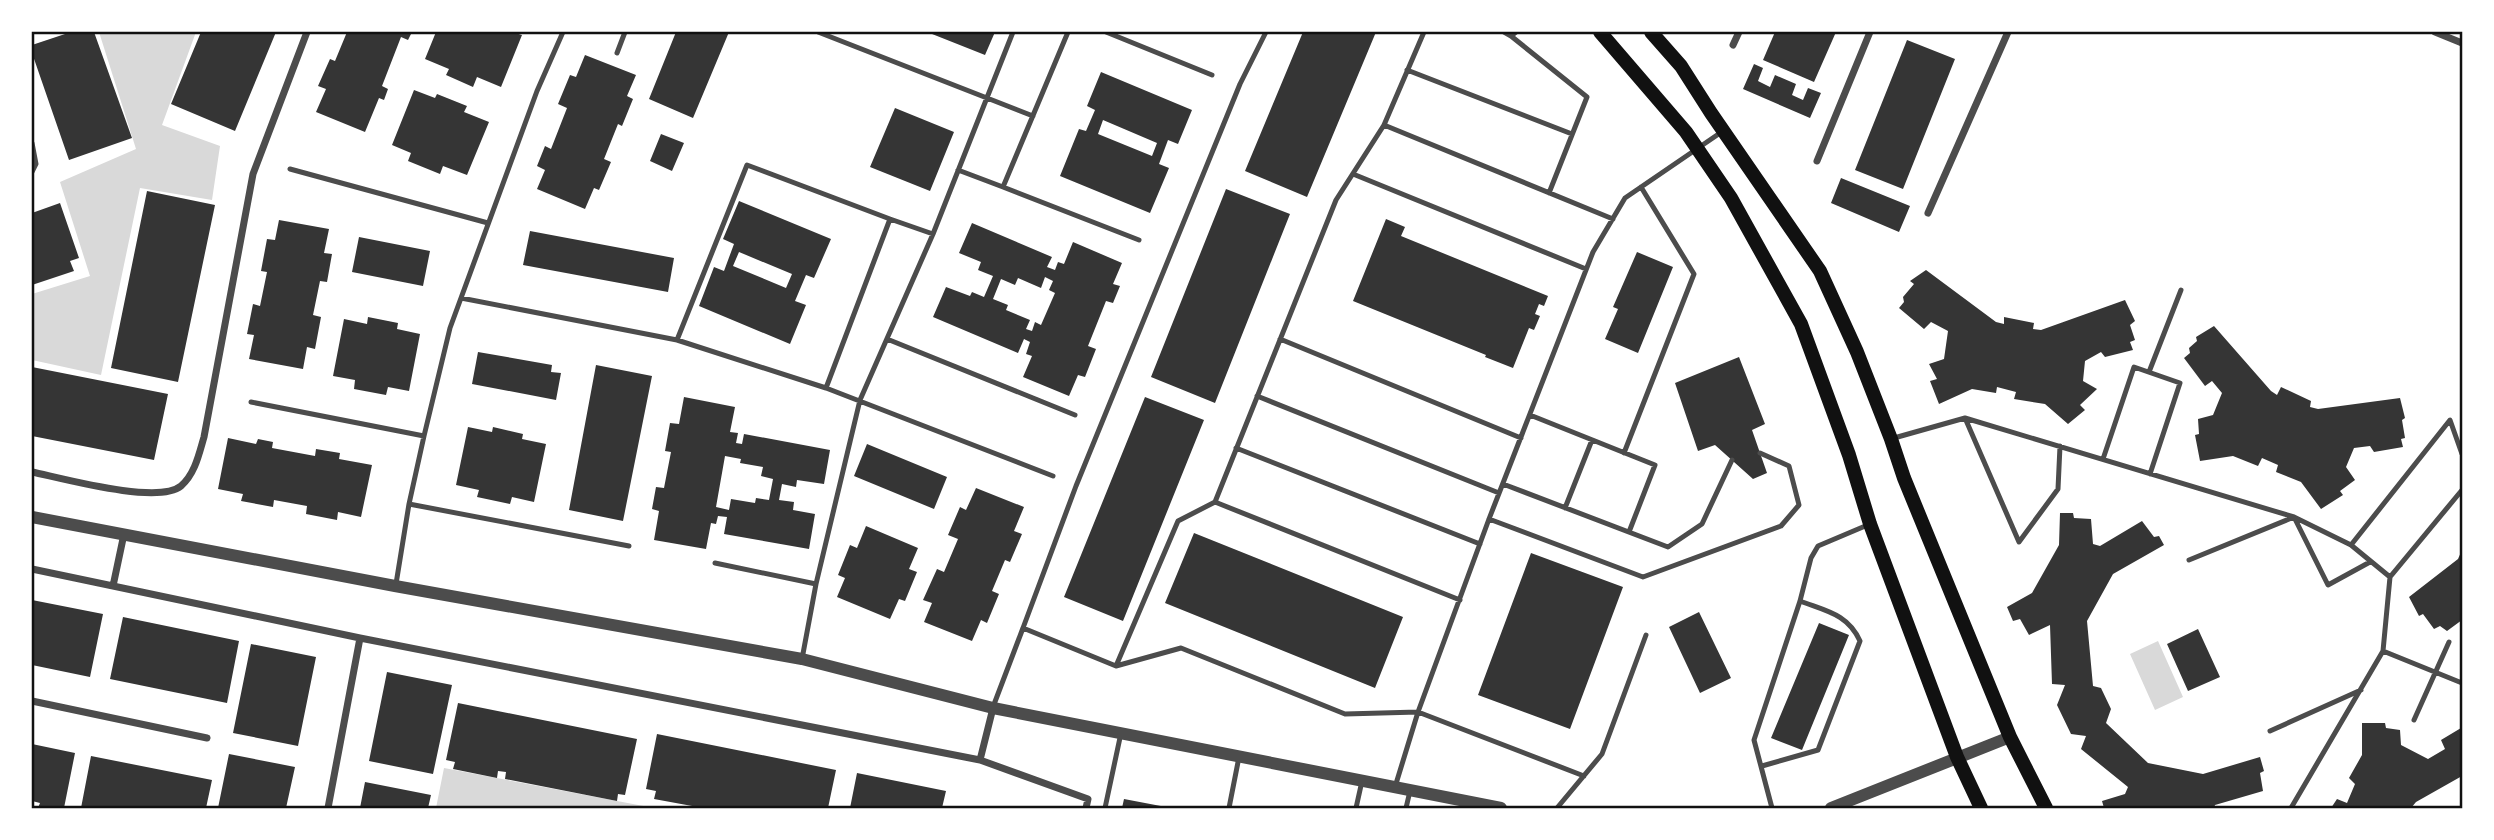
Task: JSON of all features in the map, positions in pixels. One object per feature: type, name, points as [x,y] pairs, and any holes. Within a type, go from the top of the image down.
[{"type":"main road","points":[[1600,32],[1686,132],[1731,198],[1801,324],[1849,455],[1870,524],[1957,757],[1980,808]]},
{"type":"main road","points":[[1651,32],[1681,66],[1820,271],[1857,352],[1904,478],[2010,737],[2046,808]]},
{"type":"street","points":[[32,472],[158,494],[180,487],[195,467],[204,437],[253,174],[307,32]]},
{"type":"street","points":[[1733,45],[1738,32]]},
{"type":"street","points":[[1817,161],[1870,32]]},
{"type":"street","points":[[1928,213],[2008,32]]},
{"type":"street","points":[[2435,32],[2462,43]]},
{"type":"street","points":[[32,517],[802,659],[993,708],[1502,808]]},
{"type":"street","points":[[113,586],[124,534]]},
{"type":"street","points":[[32,569],[360,638],[980,760],[1088,799],[1086,808]]},
{"type":"street","points":[[328,808],[360,638]]},
{"type":"street","points":[[32,701],[207,738]]},
{"type":"street","points":[[980,760],[993,708]]},
{"type":"street","points":[[1831,808],[2010,737]]},
{"type":"lane","points":[[396,586],[409,504],[450,328],[537,91],[563,32]]},
{"type":"lane","points":[[617,53],[625,32]]},
{"type":"lane","points":[[818,32],[1033,116]]},
{"type":"lane","points":[[802,659],[816,584],[860,400],[933,234],[1013,32]]},
{"type":"lane","points":[[1003,187],[1068,32]]},
{"type":"lane","points":[[1106,32],[1212,75]]},
{"type":"lane","points":[[993,708],[1097,434],[1240,84],[1266,32]]},
{"type":"lane","points":[[1116,666],[1178,520],[1215,502],[1336,200],[1384,125],[1423,32]]},
{"type":"lane","points":[[1504,32],[1514,34],[1587,97],[1549,193]]},
{"type":"lane","points":[[1408,70],[1572,135]]},
{"type":"lane","points":[[1384,125],[1613,219]]},
{"type":"lane","points":[[1395,788],[1418,712],[1489,519],[1593,252],[1625,198],[1723,131]]},
{"type":"lane","points":[[32,144],[36,164],[32,172]]},
{"type":"lane","points":[[677,340],[747,165],[933,234]]},
{"type":"lane","points":[[290,169],[488,223]]},
{"type":"lane","points":[[958,170],[1139,240]]},
{"type":"lane","points":[[1353,174],[1586,269]]},
{"type":"lane","points":[[1624,453],[1694,274],[1641,187]]},
{"type":"lane","points":[[826,388],[890,219]]},
{"type":"lane","points":[[2149,372],[2181,290]]},
{"type":"lane","points":[[461,298],[677,340],[860,400],[1053,477]]},
{"type":"lane","points":[[887,339],[1075,415]]},
{"type":"lane","points":[[1280,339],[1521,438]]},
{"type":"lane","points":[[2103,459],[2134,367],[2180,383],[2150,474]]},
{"type":"lane","points":[[1257,396],[1499,493]]},
{"type":"lane","points":[[251,402],[425,436]]},
{"type":"lane","points":[[1530,415],[1655,465],[1629,532]]},
{"type":"lane","points":[[1891,439],[1965,418],[2294,517],[2351,545],[2390,576]]},
{"type":"lane","points":[[1965,418],[2019,542],[2058,489],[2060,446]]},
{"type":"lane","points":[[2351,545],[2451,420],[2462,454]]},
{"type":"lane","points":[[1565,508],[1592,440]]},
{"type":"lane","points":[[1236,448],[1480,544]]},
{"type":"lane","points":[[1489,519],[1643,577],[1781,526],[1800,505],[1789,466],[1760,453]]},
{"type":"lane","points":[[1503,484],[1668,547],[1702,524],[1732,460]]},
{"type":"lane","points":[[2291,808],[2383,651],[2390,576],[2462,490]]},
{"type":"lane","points":[[1215,502],[1460,600]]},
{"type":"lane","points":[[409,504],[629,546]]},
{"type":"lane","points":[[2189,560],[2294,517]]},
{"type":"lane","points":[[2294,517],[2328,586],[2370,562]]},
{"type":"lane","points":[[1772,808],[1754,740],[1800,601],[1811,558],[1818,546],[1870,524]]},
{"type":"lane","points":[[715,563],[816,584]]},
{"type":"lane","points":[[1762,766],[1818,750],[1860,640],[1854,628],[1843,618],[1800,601]]},
{"type":"lane","points":[[1023,628],[1116,666],[1181,648],[1345,714],[1418,712],[1584,776]]},
{"type":"lane","points":[[1557,808],[1602,754],[1646,635]]},
{"type":"lane","points":[[2414,720],[2449,642]]},
{"type":"lane","points":[[2383,651],[2462,683]]},
{"type":"lane","points":[[2270,731],[2361,690]]},
{"type":"lane","points":[[1105,808],[1121,733]]},
{"type":"lane","points":[[1229,808],[1239,757]]},
{"type":"lane","points":[[1356,808],[1362,781]]},
{"type":"lane","points":[[1406,808],[1410,790]]},
{"type":"shaded area","points":[[99,32],[196,32],[162,125],[220,146],[212,200],[140,188],[101,375],[32,360],[32,294],[90,276],[60,182],[136,149]]},
{"type":"shaded area","points":[[2158,641],[2183,697],[2155,710],[2130,654]]},
{"type":"shaded area","points":[[444,768],[654,808],[436,808]]},
{"type":"building","points":[[71,32],[94,32],[132,138],[69,160],[32,53],[32,45]]},
{"type":"building","points":[[201,32],[276,32],[235,131],[171,104]]},
{"type":"building","points":[[347,32],[412,32],[408,40],[401,37],[382,86],[388,89],[384,100],[379,98],[365,132],[316,112],[326,89],[318,86],[330,59],[335,61]]},
{"type":"building","points":[[436,32],[512,32],[522,35],[501,87],[477,77],[473,87],[446,75],[449,69],[425,59]]},
{"type":"building","points":[[676,32],[729,32],[693,118],[649,99]]},
{"type":"building","points":[[927,32],[995,32],[985,55]]},
{"type":"building","points":[[1303,32],[1376,32],[1307,197],[1245,171]]},
{"type":"building","points":[[1775,32],[1836,32],[1814,82],[1763,60]]},
{"type":"building","points":[[1907,40],[1955,59],[1903,189],[1855,170]]},
{"type":"building","points":[[585,55],[636,75],[627,96],[633,99],[622,126],[618,124],[604,159],[611,162],[599,190],[594,188],[585,209],[537,189],[545,170],[537,166],[545,146],[551,149],[567,108],[558,104],[570,75],[576,77]]},
{"type":"building","points":[[1754,64],[1763,68],[1758,81],[1770,87],[1775,75],[1796,84],[1792,95],[1803,100],[1808,88],[1821,93],[1810,118],[1743,89]]},
{"type":"building","points":[[1101,72],[1192,110],[1178,144],[1168,140],[1159,164],[1169,168],[1150,213],[1060,176],[1079,129],[1086,131],[1095,110],[1087,106]],"holes":[[[1103,120],[1157,143],[1152,156],[1098,134]]]},
{"type":"building","points":[[414,90],[435,98],[437,94],[467,106],[464,112],[489,122],[467,175],[443,166],[440,174],[408,161],[411,153],[392,145]]},
{"type":"building","points":[[895,108],[954,132],[930,191],[870,167]]},
{"type":"building","points":[[661,134],[684,143],[672,171],[650,161]]},
{"type":"building","points":[[1841,178],[1910,206],[1899,232],[1831,203]]},
{"type":"building","points":[[1226,189],[1290,214],[1215,403],[1151,377]]},
{"type":"building","points":[[147,191],[215,205],[178,382],[111,368]]},
{"type":"building","points":[[739,201],[831,239],[814,278],[806,275],[795,301],[806,305],[790,344],[699,306],[714,267],[724,271],[734,244],[723,239]],"holes":[[[739,252],[792,274],[786,288],[733,266]]]},
{"type":"building","points":[[60,203],[79,258],[70,261],[74,271],[32,285],[32,213]]},
{"type":"building","points":[[1386,219],[1405,227],[1401,236],[1548,296],[1544,306],[1539,304],[1535,314],[1540,316],[1534,330],[1529,328],[1513,368],[1353,301]]},
{"type":"building","points":[[279,220],[329,229],[324,253],[332,254],[327,282],[320,281],[313,315],[321,317],[315,349],[307,347],[303,369],[249,359],[254,335],[247,334],[253,304],[260,306],[267,272],[261,271],[267,239],[275,240]]},
{"type":"building","points":[[972,223],[1052,257],[1047,267],[1055,270],[1058,262],[1064,264],[1073,242],[1122,263],[1113,284],[1120,286],[1113,303],[1106,301],[1088,346],[1096,349],[1085,377],[1078,375],[1069,396],[1023,377],[1032,356],[1026,354],[1030,342],[1024,339],[1018,353],[933,317],[946,287],[970,296],[972,292],[984,297],[993,276],[978,270],[981,262],[959,253]],"holes":[[[1045,277],[1053,281],[1049,290],[1055,293],[1041,325],[1035,322],[1032,331],[1026,329],[1030,320],[1006,310],[1008,305],[993,299],[1001,279],[1015,285],[1018,278],[1041,288]]]},
{"type":"building","points":[[530,231],[674,258],[668,292],[523,265]]},
{"type":"building","points":[[359,237],[430,251],[423,286],[352,272]]},
{"type":"building","points":[[1637,252],[1673,267],[1638,353],[1605,339],[1618,309],[1613,307]]},
{"type":"building","points":[[1926,270],[1996,322],[2004,324],[2004,317],[2034,323],[2033,329],[2041,330],[2125,300],[2135,321],[2130,325],[2135,340],[2130,342],[2133,350],[2105,357],[2101,352],[2085,361],[2083,381],[2097,389],[2080,405],[2085,410],[2068,424],[2045,404],[2014,399],[2016,392],[1997,387],[1996,393],[1972,389],[1939,404],[1930,381],[1937,379],[1929,364],[1944,359],[1948,331],[1931,322],[1924,329],[1899,308],[1904,302],[1903,297],[1914,284],[1910,281]]},
{"type":"building","points":[[368,317],[398,323],[397,329],[420,334],[409,391],[388,387],[386,395],[354,389],[355,380],[333,376],[344,319],[367,324]]},
{"type":"building","points":[[2214,326],[2277,395],[2281,387],[2311,401],[2310,407],[2318,409],[2400,398],[2405,418],[2402,420],[2405,438],[2401,439],[2403,447],[2374,452],[2370,446],[2354,448],[2346,467],[2355,480],[2340,491],[2343,495],[2321,509],[2301,482],[2276,472],[2278,465],[2262,458],[2258,466],[2233,456],[2200,461],[2195,435],[2199,434],[2198,419],[2213,415],[2222,393],[2212,381],[2205,386],[2184,358],[2190,353],[2189,348],[2197,341],[2196,337]]},
{"type":"building","points":[[478,352],[552,365],[551,372],[561,373],[556,400],[472,384]]},
{"type":"building","points":[[1739,357],[1765,424],[1752,430],[1767,473],[1753,479],[1715,445],[1698,451],[1675,383]]},
{"type":"building","points":[[596,365],[652,376],[623,521],[569,510]]},
{"type":"building","points":[[32,367],[168,394],[154,460],[32,436]]},
{"type":"building","points":[[684,397],[735,407],[730,432],[738,433],[736,443],[742,444],[744,434],[830,450],[824,484],[797,480],[796,487],[782,484],[779,500],[794,502],[793,510],[815,514],[809,549],[724,534],[727,517],[718,516],[716,524],[711,523],[706,549],[654,540],[659,511],[652,509],[656,487],[664,488],[671,452],[665,451],[670,423],[679,424]],"holes":[[[725,456],[741,459],[740,463],[763,467],[761,476],[773,479],[769,500],[756,498],[755,503],[731,499],[729,510],[716,507]]]},
{"type":"building","points":[[1145,397],[1204,420],[1123,621],[1064,597]]},
{"type":"building","points":[[468,427],[492,432],[493,427],[523,434],[522,439],[546,444],[534,502],[512,497],[510,504],[477,497],[479,490],[456,485]]},
{"type":"building","points":[[228,438],[256,444],[258,439],[273,442],[272,448],[315,456],[316,449],[340,453],[339,459],[372,465],[361,517],[338,512],[337,520],[306,514],[307,506],[274,500],[273,507],[241,501],[243,494],[218,489]]},
{"type":"building","points":[[867,444],[947,477],[934,509],[854,476]]},
{"type":"building","points":[[976,488],[1024,507],[1014,531],[1022,534],[1010,562],[1005,560],[992,591],[999,594],[987,623],[981,620],[972,641],[924,622],[932,603],[923,600],[937,569],[944,572],[958,539],[948,535],[960,507],[966,510]]},
{"type":"building","points":[[2060,513],[2073,513],[2074,518],[2091,519],[2093,544],[2100,546],[2142,521],[2154,537],[2159,536],[2164,545],[2113,574],[2087,621],[2093,686],[2101,688],[2111,709],[2106,723],[2148,763],[2203,774],[2260,757],[2264,771],[2260,773],[2263,791],[2215,805],[2214,808],[2104,808],[2102,801],[2125,794],[2128,787],[2081,749],[2086,736],[2071,734],[2057,705],[2065,685],[2052,684],[2050,625],[2029,635],[2020,619],[2013,621],[2007,607],[2032,593],[2059,545]]},
{"type":"building","points":[[866,526],[918,548],[909,569],[917,572],[905,601],[899,599],[890,619],[837,597],[845,578],[838,575],[850,545],[857,548]]},
{"type":"building","points":[[1194,533],[1403,617],[1375,688],[1165,603]]},
{"type":"building","points":[[2462,550],[2462,620],[2447,631],[2440,626],[2434,629],[2423,614],[2419,616],[2409,597],[2458,559]]},
{"type":"building","points":[[1531,553],[1623,587],[1570,729],[1478,695]]},
{"type":"building","points":[[32,600],[103,614],[90,677],[32,665]]},
{"type":"building","points":[[1699,612],[1731,678],[1700,693],[1669,627]]},
{"type":"building","points":[[123,617],[239,641],[227,703],[110,679]]},
{"type":"building","points":[[1819,623],[1849,635],[1802,750],[1771,738]]},
{"type":"building","points":[[2198,629],[2220,677],[2188,691],[2167,644]]},
{"type":"building","points":[[251,644],[316,657],[298,746],[233,733]]},
{"type":"building","points":[[387,672],[452,685],[433,774],[369,761]]},
{"type":"building","points":[[458,703],[637,739],[625,795],[618,794],[617,801],[505,779],[506,772],[498,771],[497,778],[453,769],[455,762],[446,760]]},
{"type":"building","points":[[2362,723],[2385,723],[2386,728],[2400,730],[2401,745],[2428,759],[2445,749],[2441,740],[2461,728],[2462,776],[2416,802],[2411,808],[2331,808],[2337,799],[2347,803],[2355,784],[2349,778],[2362,755]]},
{"type":"building","points":[[657,734],[836,770],[828,808],[703,808],[654,799],[656,791],[646,789]]},
{"type":"building","points":[[32,744],[75,753],[64,808],[38,808],[40,803],[32,801]]},
{"type":"building","points":[[229,754],[295,767],[286,808],[218,808]]},
{"type":"building","points":[[91,756],[212,780],[206,808],[81,808]]},
{"type":"building","points":[[857,773],[946,791],[942,808],[850,808]]},
{"type":"building","points":[[365,782],[431,795],[428,808],[360,808]]},
{"type":"building","points":[[1124,799],[1166,807],[1166,808],[1122,808]]}]
